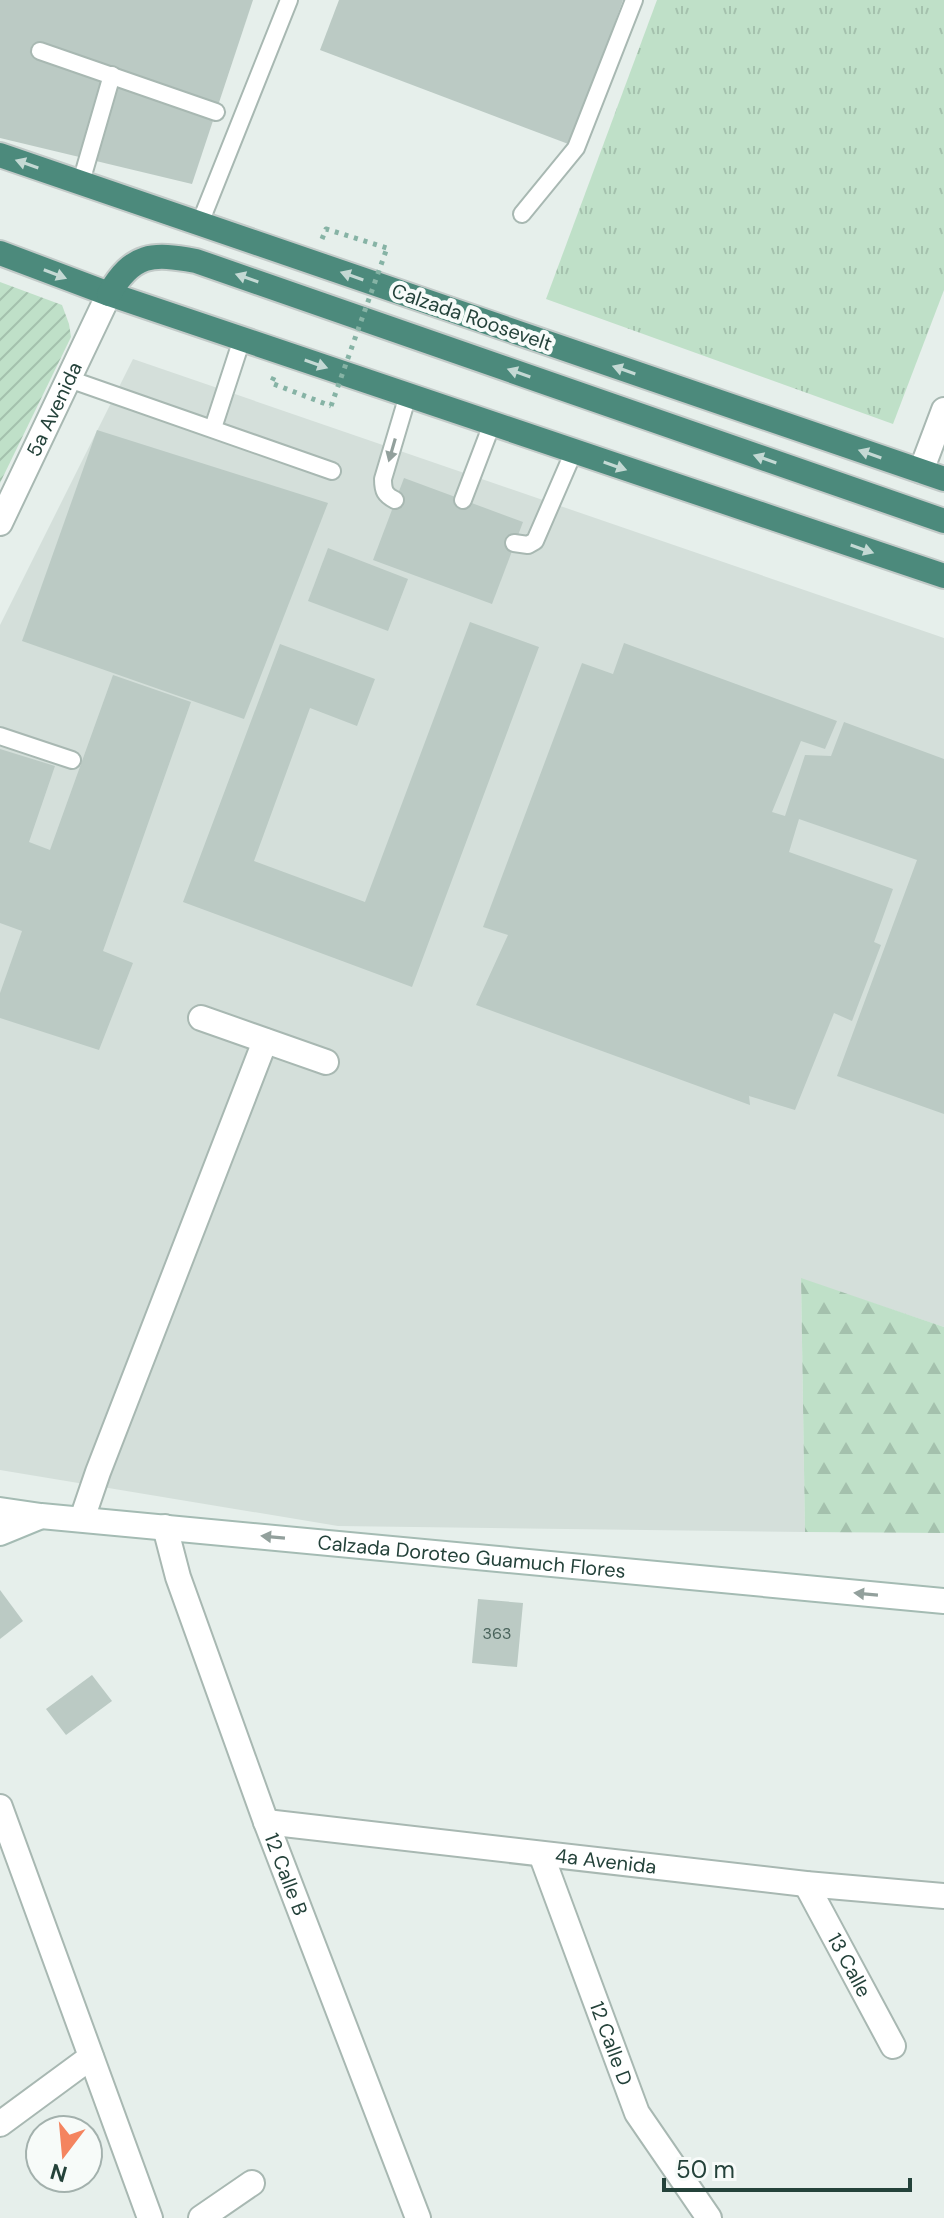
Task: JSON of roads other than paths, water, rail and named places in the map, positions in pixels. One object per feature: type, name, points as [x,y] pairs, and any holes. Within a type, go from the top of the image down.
[{"type":"highway","name":"Calzada Roosevelt","points":[[0,155],[932,475]]},
{"type":"highway","points":[[0,253],[109,294],[944,576]]},
{"type":"highway","points":[[109,294],[120,276],[142,258],[170,256],[196,261],[944,521]]},
{"type":"street","name":"5a Avenida","points":[[0,523],[109,294]]},
{"type":"street","points":[[932,475],[944,410]]},
{"type":"street","points":[[201,1018],[326,1062]]},
{"type":"street","points":[[82,1519],[265,1041]]},
{"type":"street","name":"Calzada Doroteo Guamuch Flores","points":[[0,1510],[944,1601]]},
{"type":"street","points":[[0,1533],[41,1516]]},
{"type":"street","name":"12 Calle B","points":[[165,1527],[178,1577],[266,1822],[418,2218]]},
{"type":"street","points":[[0,1807],[6,1842],[91,2057],[150,2218]]},
{"type":"street","name":"4a Avenida","points":[[266,1822],[806,1884],[944,1896]]},
{"type":"street","name":"12 Calle D","points":[[541,1854],[637,2113],[709,2218]]},
{"type":"street","name":"13 Calle","points":[[806,1884],[893,2046]]},
{"type":"street","points":[[0,2124],[91,2057]]},
{"type":"street","points":[[201,2218],[252,2183]]},
{"type":"lane","points":[[200,223],[289,0]]},
{"type":"lane","points":[[522,214],[576,148],[634,0]]},
{"type":"lane","points":[[40,51],[216,112]]},
{"type":"lane","points":[[81,182],[112,75]]},
{"type":"lane","points":[[213,428],[242,339]]},
{"type":"lane","points":[[69,379],[332,471]]},
{"type":"lane","points":[[395,500],[383,490],[383,479],[408,395]]},
{"type":"lane","points":[[463,500],[492,424]]},
{"type":"lane","points":[[514,543],[521,546],[535,541],[574,451]]},
{"type":"lane","points":[[0,736],[72,760]]}]
